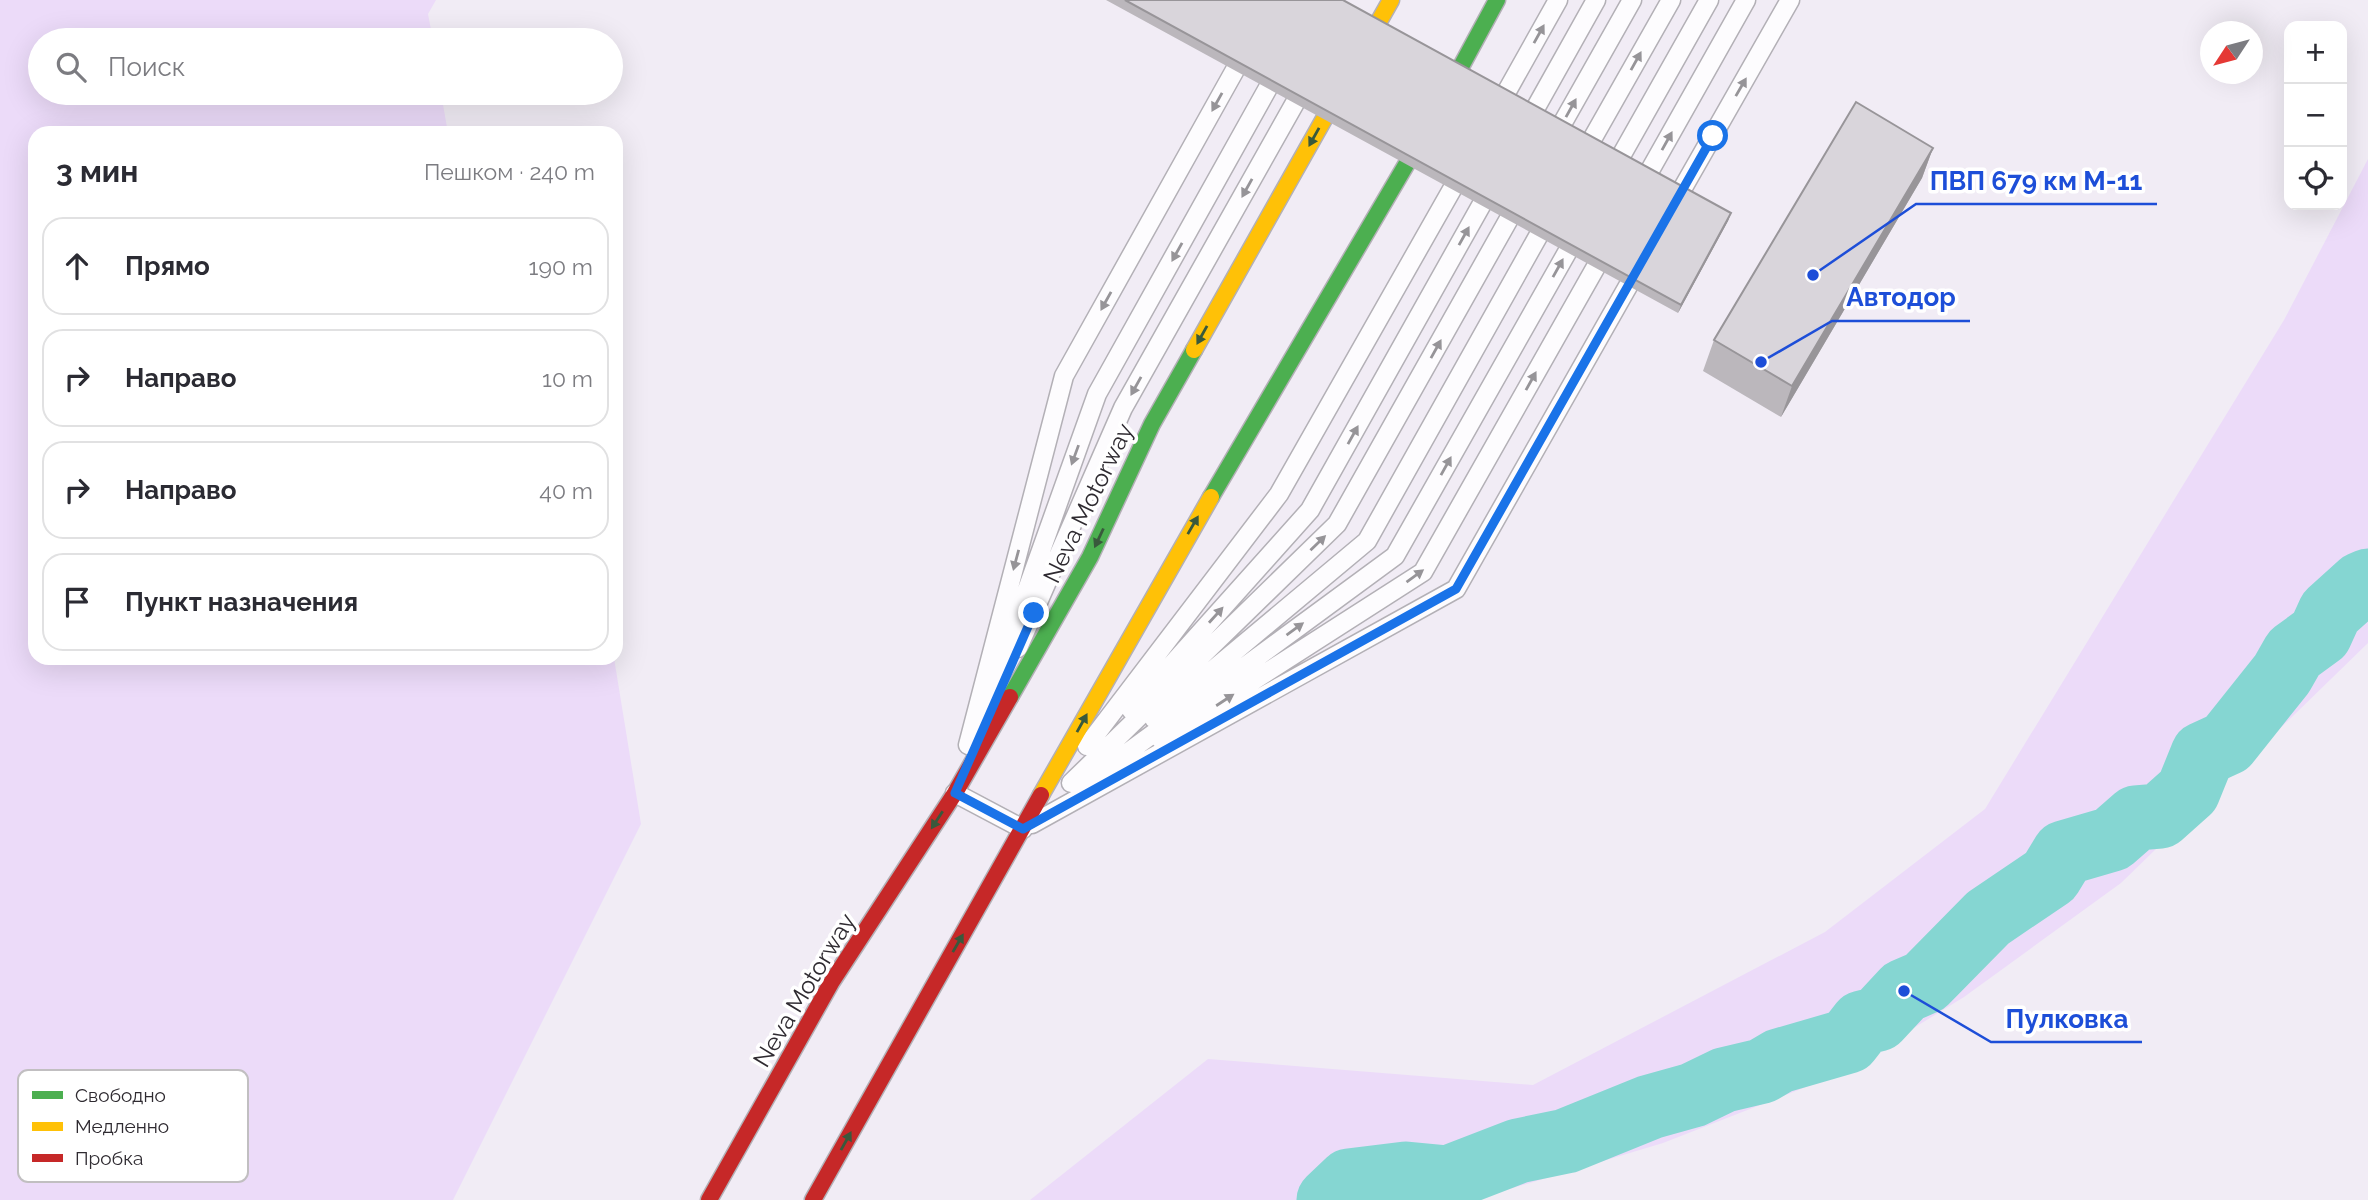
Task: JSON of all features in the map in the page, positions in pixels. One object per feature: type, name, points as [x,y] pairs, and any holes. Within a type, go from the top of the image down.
[{"type":"highway","name":"Neva Motorway","points":[[709,1200],[831,983],[955,793],[1090,557],[1152,424],[1391,0]]},
{"type":"highway","points":[[813,1200],[1170,566],[1430,124],[1497,0]]},
{"type":"lane","points":[[1487,126],[1558,0]]},
{"type":"lane","points":[[1516,143],[1596,0]]},
{"type":"lane","points":[[1544,157],[1632,0]]},
{"type":"lane","points":[[1572,175],[1671,0]]},
{"type":"lane","points":[[1601,191],[1709,0]]},
{"type":"lane","points":[[1630,206],[1746,0]]},
{"type":"lane","points":[[1662,226],[1790,0]]},
{"type":"lane","points":[[955,793],[1064,376],[1253,39]]},
{"type":"lane","points":[[955,793],[1097,394],[1285,58]]},
{"type":"lane","points":[[955,793],[1123,408],[1312,73]]},
{"type":"lane","points":[[1023,829],[1279,494],[1474,149]]},
{"type":"lane","points":[[1023,829],[1310,510],[1503,166]]},
{"type":"lane","points":[[1023,829],[1337,524],[1530,182]]},
{"type":"lane","points":[[1023,829],[1367,541],[1559,198]]},
{"type":"lane","points":[[1023,829],[1395,556],[1588,215]]},
{"type":"lane","points":[[1023,829],[1423,572],[1616,231]]},
{"type":"lane","points":[[1023,829],[1456,589],[1648,249]]},
{"type":"lane","points":[[955,793],[1023,829]]},
{"type":"shaded area","points":[[0,0],[436,0],[428,14],[431,28],[28,28],[28,105],[443,105],[447,126],[28,126],[28,665],[615,665],[641,824],[453,1200],[0,1200]]},
{"type":"shaded area","points":[[2368,159],[2368,643],[2121,883],[1964,997],[1839,1074],[1663,1143],[1473,1200],[1030,1200],[1208,1059],[1533,1085],[1825,932],[1985,809],[2284,320],[2341,210],[2347,210],[2347,199]]},
{"type":"building","points":[[1125,0],[1343,0],[1731,213],[1681,305]]},
{"type":"building","points":[[1856,102],[1933,148],[1792,386],[1714,340]]},
{"type":"waterway","points":[[1329,1200],[1349,1181],[1406,1174],[1448,1178],[1518,1151],[1566,1141],[1650,1107],[1693,1095],[1724,1080],[1762,1071],[1779,1061],[1848,1041],[1862,1023],[1878,1019],[1904,991],[1925,982],[1988,918],[2050,876],[2064,853],[2112,839],[2136,818],[2160,816],[2188,791],[2203,754],[2227,743],[2282,674],[2294,653],[2320,634],[2330,612],[2361,584],[2368,581]]},
{"type":"traffic: fast","points":[[1211,497],[1430,124],[1497,0]]},
{"type":"traffic: fast","points":[[1010,697],[1090,557],[1152,424],[1194,350]]},
{"type":"traffic: slow","points":[[1194,350],[1391,0]]},
{"type":"traffic: slow","points":[[1041,795],[1211,497]]},
{"type":"traffic: jam","points":[[709,1200],[831,983],[955,793],[1010,697]]},
{"type":"traffic: jam","points":[[813,1200],[1041,795]]},
{"type":"place","name":"ПВП 679 км М-11","points":[[1813,275]]},
{"type":"place","name":"Автодор","points":[[1761,362]]},
{"type":"place","name":"Пулковка","points":[[1904,991]]},
{"type":"route","points":[[1034,613],[955,793],[1023,829],[1456,589],[1713,136]]}]
